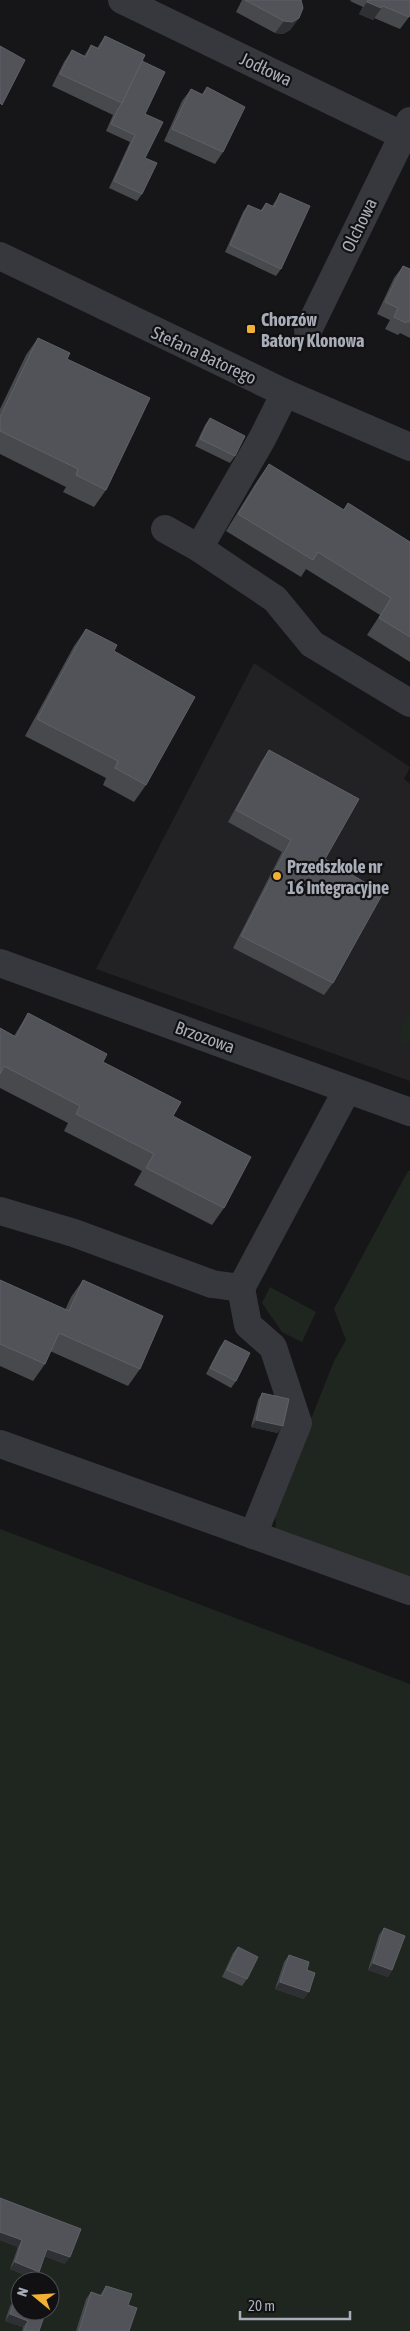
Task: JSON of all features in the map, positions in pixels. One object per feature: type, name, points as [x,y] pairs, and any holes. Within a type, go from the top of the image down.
[{"type":"street","name":"Jodłowa","points":[[122,0],[408,132]]},
{"type":"street","name":"Olchowa","points":[[308,330],[408,132]]},
{"type":"street","name":"Stefana Batorego","points":[[0,256],[285,393],[410,448]]},
{"type":"street","points":[[199,548],[262,439],[285,393]]},
{"type":"street","points":[[165,529],[199,548],[275,598],[312,644],[410,703]]},
{"type":"street","name":"Brzozowa","points":[[0,963],[410,1112]]},
{"type":"street","points":[[253,1535],[298,1423],[273,1347],[248,1325],[241,1288],[347,1090]]},
{"type":"street","points":[[0,1210],[74,1233],[212,1284],[241,1288]]},
{"type":"street","points":[[0,1444],[410,1591]]},
{"type":"shaded area","name":"Przedszkole nr 16 Integracyjne","points":[[254,663],[410,767],[404,779],[410,784],[410,1081],[96,969]]},
{"type":"shaded area","points":[[410,1007],[410,1047],[397,1041]]},
{"type":"shaded area","points":[[408,1171],[410,1171],[410,1578],[276,1530],[275,1510],[334,1361],[346,1340],[334,1309]]},
{"type":"shaded area","points":[[270,1287],[316,1312],[302,1342],[282,1332],[262,1303]]},
{"type":"shaded area","points":[[0,1529],[410,1684],[410,2331],[0,2331]]},
{"type":"building","points":[[245,0],[301,0],[303,8],[299,18],[292,22],[284,21]]},
{"type":"building","points":[[368,0],[410,0],[409,17],[383,6],[381,8],[367,2]]},
{"type":"building","points":[[105,36],[145,55],[122,103],[60,74],[72,50],[86,57],[91,45],[99,49]]},
{"type":"building","points":[[0,46],[25,60],[2,105],[0,103]]},
{"type":"building","points":[[142,61],[165,72],[145,114],[163,122],[145,158],[157,163],[142,194],[114,181],[135,135],[111,124]]},
{"type":"building","points":[[207,87],[245,107],[223,152],[172,129],[191,89],[203,95]]},
{"type":"building","points":[[280,193],[310,206],[281,269],[230,245],[248,205],[262,211],[266,203],[274,207]]},
{"type":"building","points":[[403,266],[410,269],[410,322],[406,323],[394,317],[398,308],[385,302]]},
{"type":"building","points":[[38,338],[70,353],[67,359],[150,398],[106,490],[76,475],[78,469],[0,431],[0,417]]},
{"type":"building","points":[[210,418],[245,436],[235,456],[200,439]]},
{"type":"building","points":[[269,464],[344,510],[348,503],[410,542],[410,637],[379,618],[391,598],[318,552],[313,560],[238,514]]},
{"type":"building","points":[[86,629],[117,645],[114,651],[195,697],[146,785],[115,768],[118,761],[37,719]]},
{"type":"building","points":[[269,750],[359,799],[325,859],[383,893],[333,983],[241,936],[291,840],[236,810]]},
{"type":"building","points":[[28,1013],[107,1054],[103,1062],[181,1102],[173,1116],[251,1157],[224,1208],[146,1168],[154,1154],[76,1114],[80,1106],[4,1066],[0,1074],[0,1028],[16,1037]]},
{"type":"building","points":[[0,1280],[69,1311],[83,1280],[163,1316],[140,1369],[59,1333],[45,1364],[0,1344]]},
{"type":"building","points":[[225,1340],[250,1353],[236,1381],[210,1368]]},
{"type":"building","points":[[262,1393],[289,1399],[283,1426],[256,1420]]},
{"type":"building","points":[[384,1928],[405,1936],[392,1970],[373,1963]]},
{"type":"building","points":[[238,1947],[258,1957],[247,1979],[227,1970]]},
{"type":"building","points":[[289,1955],[309,1962],[307,1970],[315,1973],[309,1992],[280,1982]]},
{"type":"building","points":[[0,2198],[81,2229],[70,2257],[47,2249],[39,2271],[15,2262],[22,2240],[0,2232]]},
{"type":"building","points":[[106,2286],[132,2294],[128,2305],[137,2308],[129,2331],[79,2331],[91,2292],[102,2296]]},
{"type":"building","points":[[28,2321],[42,2321],[39,2331],[24,2331]]},
{"type":"place","name":"Chorzów Batory Klonowa","points":[[251,329]]},
{"type":"place","name":"Przedszkole nr 16 Integracyjne","points":[[277,876]]}]
